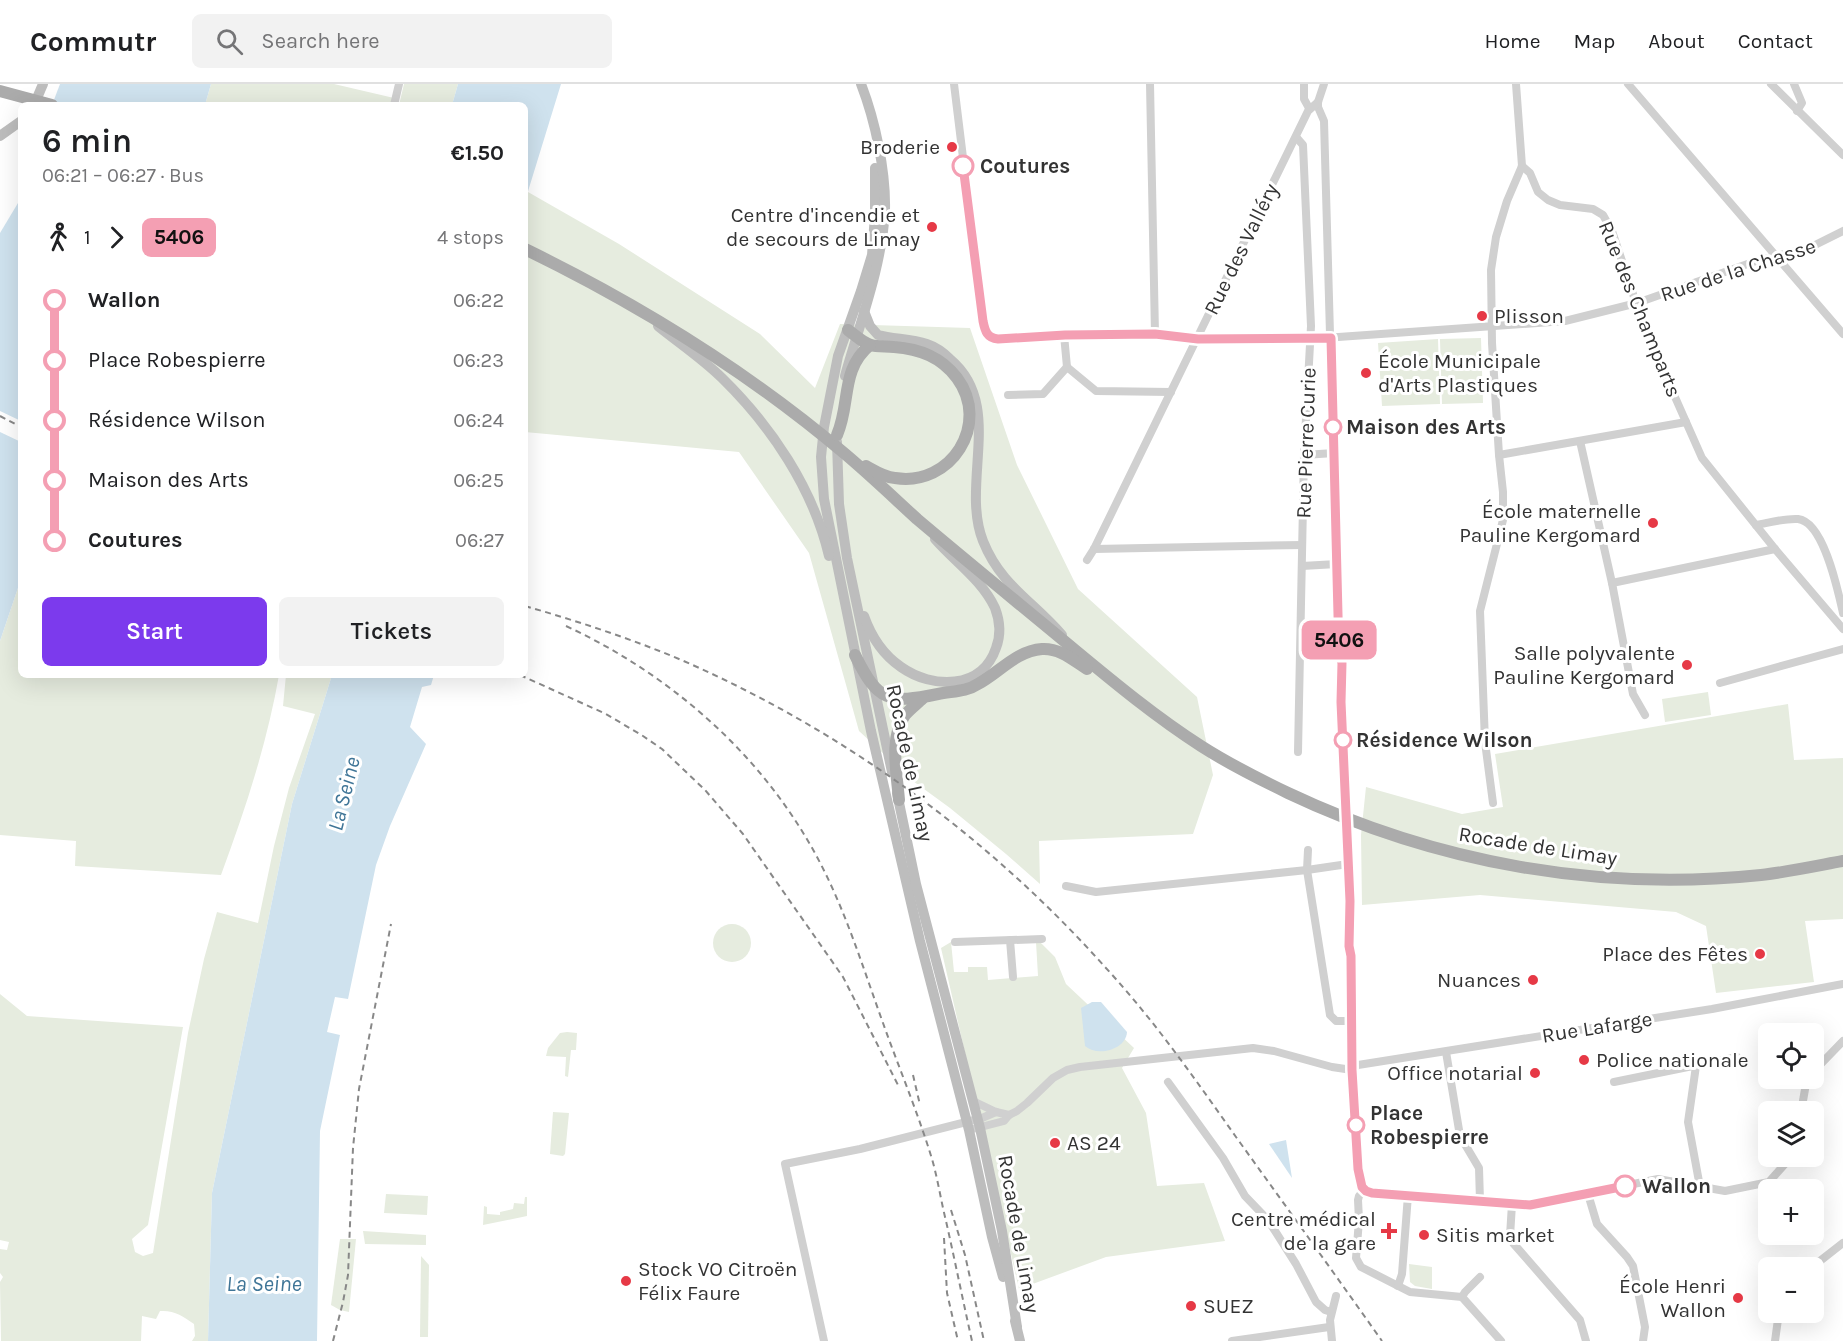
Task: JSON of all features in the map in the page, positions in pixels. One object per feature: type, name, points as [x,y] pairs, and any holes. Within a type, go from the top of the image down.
[{"type":"main road","points":[[35,102],[43,84]]},
{"type":"main road","name":"Rocade de Limay","points":[[861,84],[868,102],[880,153],[885,209],[880,251],[864,311],[838,356],[828,403],[821,457],[824,499],[855,655],[920,941],[1002,1231],[1020,1341]]},
{"type":"main road","points":[[0,91],[41,102]]},
{"type":"main road","points":[[0,136],[18,123]]},
{"type":"main road","name":"Rocade de Limay","points":[[875,138],[875,215],[872,255],[852,334],[843,383],[837,435],[838,493],[847,558],[874,689],[916,884],[973,1101],[973,1125]]},
{"type":"main road","points":[[528,250],[573,272],[637,308],[742,374],[843,452],[919,520],[1122,690]]},
{"type":"main road","points":[[637,308],[721,377],[770,432],[816,514],[850,626]]},
{"type":"main road","points":[[864,311],[874,340]]},
{"type":"main road","points":[[843,452],[884,475],[909,479],[928,476],[950,462],[969,427],[971,415],[966,393],[956,377],[942,363],[927,353],[852,334]]},
{"type":"main road","points":[[837,435],[842,425],[854,363],[874,340],[928,344],[957,364],[974,389],[978,405],[979,445],[974,503],[983,542],[1000,574],[1015,591],[1052,623],[1077,652]]},
{"type":"main road","points":[[847,558],[870,634],[886,654],[903,669],[934,682],[956,682],[972,677],[984,669],[996,651],[999,629],[996,610],[973,577],[919,520]]},
{"type":"main road","points":[[855,655],[874,689],[896,699],[922,698],[968,689],[1022,654],[1040,649],[1066,654],[1122,690]]},
{"type":"main road","name":"Rocade de Limay","points":[[1122,690],[1204,749],[1255,777],[1369,828],[1460,856],[1563,873],[1667,880],[1762,875],[1843,861]]},
{"type":"main road","points":[[899,800],[896,743],[898,730],[905,716],[922,698]]},
{"type":"street","points":[[395,102],[399,84]]},
{"type":"street","name":"Rue de la Chasse","points":[[954,84],[983,321],[990,337],[1005,339],[1065,335],[1155,334],[1198,339],[1310,339],[1565,321],[1637,303],[1756,261],[1809,248],[1843,231]]},
{"type":"street","points":[[1150,84],[1155,334]]},
{"type":"street","points":[[1304,84],[1304,99],[1309,108],[1318,102]]},
{"type":"street","points":[[1324,84],[1318,107],[1324,121],[1346,807]]},
{"type":"street","points":[[1492,802],[1485,742],[1480,611],[1503,520],[1491,270],[1496,237],[1507,201],[1522,166],[1516,84]]},
{"type":"street","points":[[1628,84],[1843,334]]},
{"type":"street","points":[[1771,84],[1843,155]]},
{"type":"street","points":[[1794,84],[1802,103],[1797,111]]},
{"type":"street","name":"Rue des Valléry","points":[[1087,560],[1198,339],[1309,108]]},
{"type":"street","name":"Rue Pierre Curie","points":[[1296,136],[1303,145],[1311,326],[1304,455],[1298,752]]},
{"type":"street","name":"Rue des Champarts","points":[[1522,166],[1530,173],[1538,192],[1548,200],[1560,206],[1593,208],[1603,215],[1612,231],[1644,327],[1702,458],[1843,629]]},
{"type":"street","points":[[1008,395],[1043,394],[1067,367],[1065,335]]},
{"type":"street","points":[[1067,367],[1096,391],[1171,392]]},
{"type":"street","points":[[1499,455],[1686,422]]},
{"type":"street","points":[[1580,441],[1634,694],[1645,715]]},
{"type":"street","points":[[1304,455],[1334,453]]},
{"type":"street","points":[[1756,525],[1799,519],[1810,526],[1822,544],[1843,613]]},
{"type":"street","points":[[1094,549],[1302,545]]},
{"type":"street","points":[[1612,583],[1775,549]]},
{"type":"street","points":[[1302,566],[1337,564]]},
{"type":"street","points":[[1720,683],[1843,649]]},
{"type":"street","points":[[1347,833],[1352,1070],[1358,1169],[1364,1190],[1372,1193],[1540,1205],[1658,1179],[1725,1191],[1769,1182],[1782,1167]]},
{"type":"street","points":[[1308,850],[1307,870],[1330,1015],[1336,1021],[1352,1021]]},
{"type":"street","points":[[1066,886],[1096,892],[1348,864]]},
{"type":"street","points":[[955,942],[1042,939]]},
{"type":"street","points":[[1010,940],[1012,977]]},
{"type":"street","name":"Rue Lafarge","points":[[1352,1070],[1358,1065],[1712,1009],[1843,984]]},
{"type":"street","points":[[1824,1061],[1843,1041]]},
{"type":"street","points":[[824,1341],[785,1164],[973,1125],[1004,1121],[1053,1078],[1066,1070],[1080,1067],[1253,1048],[1352,1070]]},
{"type":"street","points":[[1446,1052],[1460,1137],[1479,1168],[1480,1201]]},
{"type":"street","points":[[1614,1082],[1737,1058]]},
{"type":"street","points":[[1696,1065],[1688,1122],[1700,1187]]},
{"type":"street","points":[[1168,1082],[1223,1158],[1245,1196],[1268,1220],[1316,1302],[1331,1312]]},
{"type":"street","points":[[973,1101],[996,1112],[1009,1115]]},
{"type":"street","points":[[973,1125],[996,1112]]},
{"type":"street","points":[[1364,1190],[1360,1193],[1358,1200],[1356,1258],[1359,1264],[1415,1293],[1462,1297],[1501,1341]]},
{"type":"street","points":[[1588,1194],[1596,1224],[1633,1266],[1645,1327],[1643,1341]]},
{"type":"street","points":[[1398,1286],[1404,1252],[1408,1195]]},
{"type":"street","points":[[1512,1204],[1510,1236],[1512,1243],[1580,1320],[1586,1341]]},
{"type":"street","points":[[1824,1258],[1843,1243]]},
{"type":"street","points":[[1462,1297],[1480,1277]]},
{"type":"street","points":[[1332,1341],[1329,1327],[1336,1296]]},
{"type":"street","points":[[1775,1341],[1777,1323]]},
{"type":"street","points":[[1232,1341],[1329,1327]]},
{"type":"shaded area","points":[[211,84],[334,84],[394,98],[393,102],[206,102]]},
{"type":"shaded area","points":[[404,84],[458,84],[453,102],[400,102]]},
{"type":"shaded area","points":[[528,192],[619,244],[760,334],[815,388],[840,324],[970,328],[1017,465],[1078,589],[1197,697],[1213,775],[1193,834],[1039,841],[1040,884],[950,808],[913,781],[859,731],[809,553],[739,452],[528,432]]},
{"type":"shaded area","points":[[1481,338],[1483,403],[1442,404],[1440,339]]},
{"type":"shaded area","points":[[1438,339],[1440,404],[1382,406],[1378,343]]},
{"type":"shaded area","points":[[18,588],[18,678],[278,678],[254,776],[221,875],[75,866],[76,841],[0,835],[0,641]]},
{"type":"shaded area","points":[[286,678],[331,678],[292,804],[212,1193],[208,1341],[192,1341],[195,1336],[194,1324],[178,1314],[160,1311],[156,1319],[142,1316],[141,1341],[1,1341],[0,1282],[3,1277],[0,1273],[0,1249],[7,1250],[9,1242],[0,1240],[0,994],[27,1016],[183,1027],[148,1225],[132,1239],[135,1252],[143,1256],[153,1253],[188,1033],[217,912],[258,923],[289,788],[315,714],[283,706]]},
{"type":"shaded area","points":[[1708,692],[1711,715],[1665,722],[1662,699]]},
{"type":"shaded area","points":[[1788,704],[1794,760],[1843,758],[1843,919],[1805,921],[1814,982],[1716,993],[1706,926],[1676,912],[1480,895],[1362,905],[1361,835],[1366,787],[1462,814],[1503,807],[1495,754]]},
{"type":"shaded area","points":[[732,924],[746,929],[751,943],[746,957],[732,962],[718,957],[713,943],[718,929]]},
{"type":"shaded area","points":[[951,942],[954,972],[968,972],[968,967],[987,967],[988,980],[1038,976],[1036,942],[1040,942],[1055,957],[1066,984],[1134,1048],[1122,1068],[1146,1113],[1157,1186],[1204,1183],[1225,1241],[1106,1257],[1019,1289],[941,948]]},
{"type":"shaded area","points":[[560,1033],[577,1033],[576,1050],[571,1050],[568,1077],[565,1076],[566,1057],[546,1056],[548,1048]]},
{"type":"shaded area","points":[[553,1112],[569,1113],[563,1156],[550,1154]]},
{"type":"shaded area","points":[[386,1194],[428,1196],[427,1215],[384,1213]]},
{"type":"shaded area","points":[[525,1197],[527,1197],[527,1216],[483,1225],[484,1206],[487,1207],[487,1214],[500,1215],[500,1212],[513,1209],[514,1203],[524,1204]]},
{"type":"shaded area","points":[[363,1231],[426,1235],[426,1245],[365,1244]]},
{"type":"shaded area","points":[[340,1239],[356,1239],[349,1312],[331,1305]]},
{"type":"shaded area","points":[[421,1256],[429,1265],[428,1337],[420,1337]]},
{"type":"shaded area","points":[[1409,1264],[1432,1267],[1432,1289],[1415,1286],[1410,1282]]},
{"type":"water","points":[[60,84],[211,84],[206,102],[53,102]]},
{"type":"water","points":[[458,84],[561,84],[528,191],[528,102],[453,102]]},
{"type":"water","points":[[18,203],[18,588],[0,641],[0,233]]},
{"type":"water","name":"La Seine","points":[[331,678],[433,678],[431,685],[422,687],[410,727],[426,744],[390,826],[376,865],[348,999],[335,997],[327,1032],[340,1035],[320,1131],[317,1341],[208,1341],[212,1193],[292,804]]},
{"type":"water","points":[[1092,1002],[1101,1002],[1127,1032],[1122,1043],[1110,1050],[1096,1051],[1085,1046],[1081,1008]]},
{"type":"water","points":[[1286,1140],[1292,1178],[1269,1144]]},
{"type":"pier","points":[[0,411],[18,420],[18,441],[0,432]]},
{"type":"railway","points":[[0,416],[18,425]]},
{"type":"railway","points":[[528,607],[641,644],[739,687],[797,718],[854,753],[909,790],[962,830],[1060,919],[1123,987],[1205,1093],[1382,1341]]},
{"type":"railway","points":[[566,626],[648,672],[686,700],[721,731],[753,765],[782,802],[808,841],[845,917],[927,1142],[972,1341]]},
{"type":"railway","points":[[527,678],[606,714],[643,736],[662,749],[705,790],[743,834],[843,977],[898,1085]]},
{"type":"railway","points":[[333,1341],[348,1275],[353,1148],[359,1089],[391,924]]},
{"type":"railway","points":[[913,1075],[920,1105]]},
{"type":"railway","points":[[951,1210],[965,1255],[984,1341]]},
{"type":"railway","points":[[944,1238],[947,1293],[958,1341]]},
{"type":"bus line","name":"5406","points":[[963,166],[983,321],[990,337],[998,339],[1065,335],[1155,334],[1198,339],[1331,338],[1336,571],[1339,654],[1342,663],[1341,702],[1351,932],[1349,946],[1352,1070],[1354,1072],[1358,1169],[1362,1187],[1372,1193],[1540,1205],[1625,1186]]},
{"type":"place","name":"Broderie","points":[[952,147]]},
{"type":"place","name":"Coutures","points":[[963,166]]},
{"type":"place","name":"Centre d'incendie et de secours de Limay","points":[[932,227]]},
{"type":"place","name":"Plisson","points":[[1482,316]]},
{"type":"place","name":"École Municipale d'Arts Plastiques","points":[[1366,373]]},
{"type":"place","name":"Maison des Arts","points":[[1333,427]]},
{"type":"place","name":"École maternelle Pauline Kergomard","points":[[1653,523]]},
{"type":"place","name":"Salle polyvalente Pauline Kergomard","points":[[1687,665]]},
{"type":"place","name":"Résidence Wilson","points":[[1343,740]]},
{"type":"place","name":"Place des Fêtes","points":[[1760,954]]},
{"type":"place","name":"Nuances","points":[[1533,980]]},
{"type":"place","name":"Police nationale","points":[[1584,1060]]},
{"type":"place","name":"Office notarial","points":[[1535,1073]]},
{"type":"place","name":"Place Robespierre","points":[[1356,1125]]},
{"type":"place","name":"AS 24","points":[[1055,1143]]},
{"type":"place","name":"Wallon","points":[[1625,1186]]},
{"type":"place","name":"Centre médical de la gare","points":[[1389,1231]]},
{"type":"place","name":"Sitis market","points":[[1424,1235]]},
{"type":"place","name":"Stock VO Citroën Félix Faure","points":[[626,1281]]},
{"type":"place","name":"École Henri Wallon","points":[[1738,1298]]},
{"type":"place","name":"SUEZ","points":[[1191,1306]]}]
